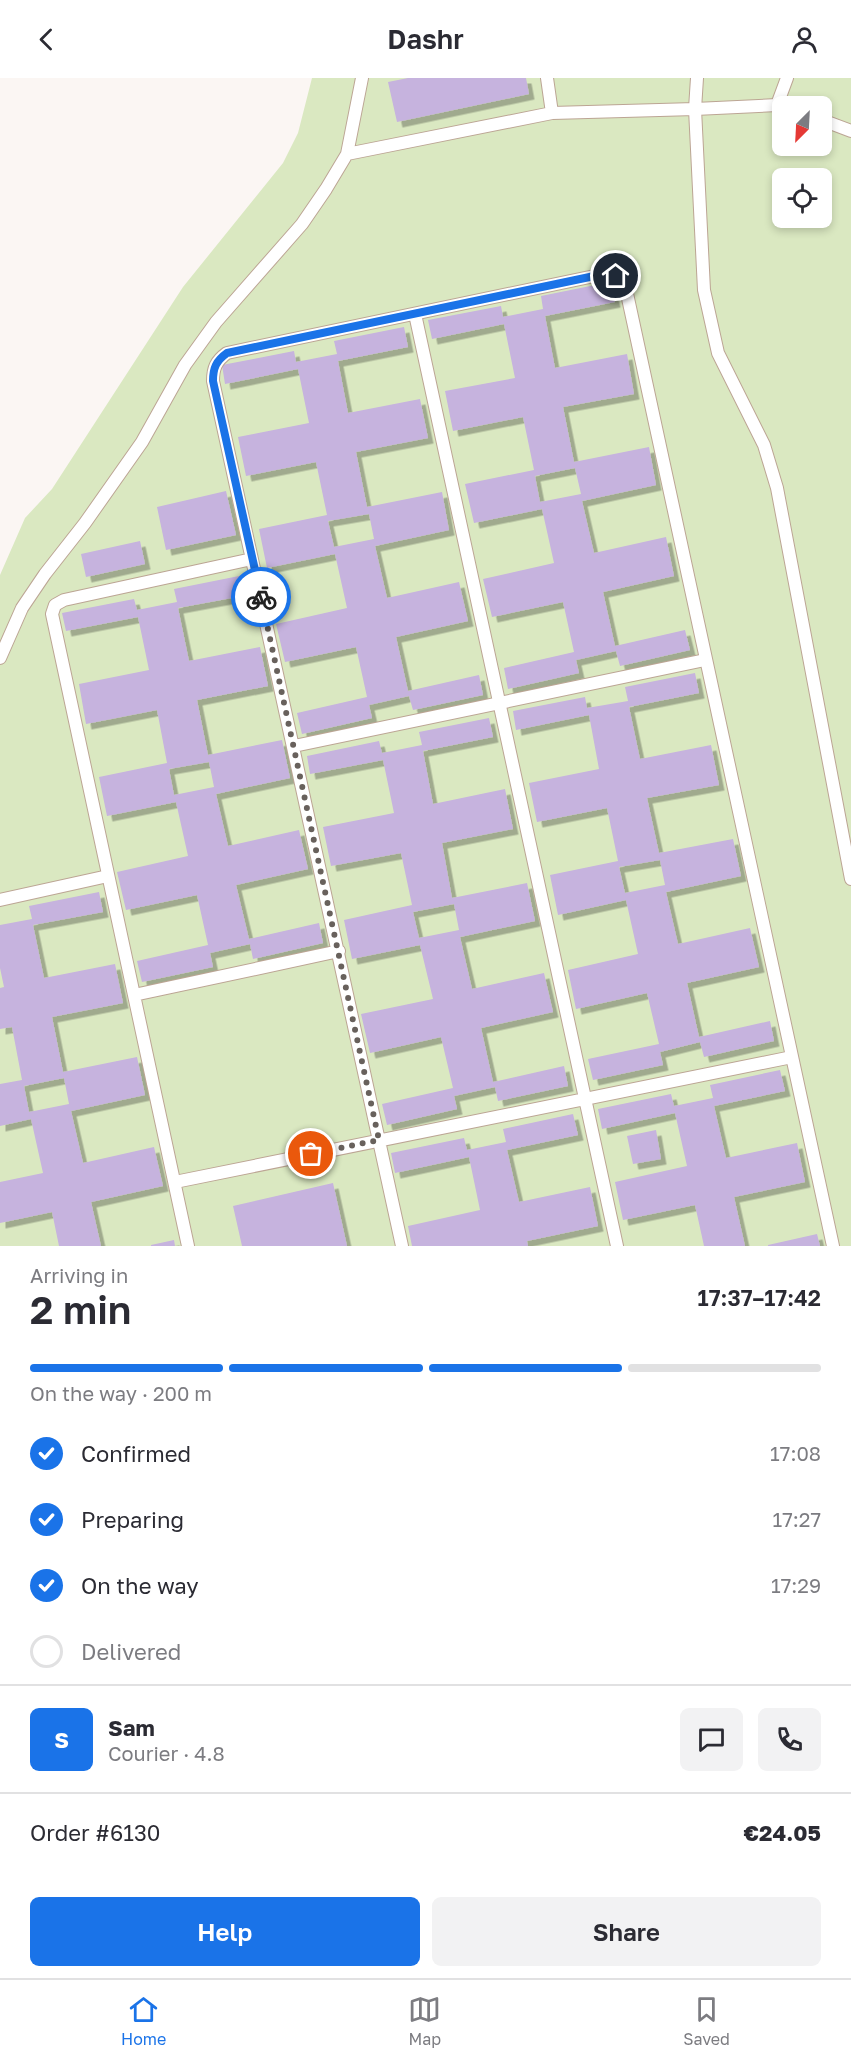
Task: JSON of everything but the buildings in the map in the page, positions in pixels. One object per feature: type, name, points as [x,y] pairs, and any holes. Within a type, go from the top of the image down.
[{"type":"lane","points":[[0,658],[22,608],[142,442],[184,365],[216,322],[302,224],[347,153],[362,78]]},
{"type":"lane","points":[[546,78],[552,113]]},
{"type":"lane","points":[[697,78],[695,109],[704,290],[718,353],[764,446],[777,489],[851,879]]},
{"type":"lane","points":[[782,96],[787,78]]},
{"type":"lane","points":[[347,153],[552,113],[772,106]]},
{"type":"lane","points":[[832,123],[851,130]]},
{"type":"lane","points":[[402,1246],[213,381],[213,372],[217,360],[227,353],[604,274],[616,276],[624,283],[833,1246]]},
{"type":"lane","points":[[415,314],[617,1246]]},
{"type":"lane","points":[[188,1246],[52,614],[55,605],[64,600],[252,559]]},
{"type":"lane","points":[[294,746],[705,660]]},
{"type":"lane","points":[[0,900],[108,876]]},
{"type":"lane","points":[[134,995],[339,951]]},
{"type":"lane","points":[[175,1182],[792,1057]]},
{"type":"green space","points":[[312,78],[851,78],[851,1246],[0,1246],[0,575],[25,518],[52,489],[183,287],[283,163],[298,133]]},
{"type":"way so far","points":[[261,597],[379,1140],[311,1154]]},
{"type":"route","points":[[261,597],[213,381],[217,360],[227,353],[604,274],[616,276]]}]
